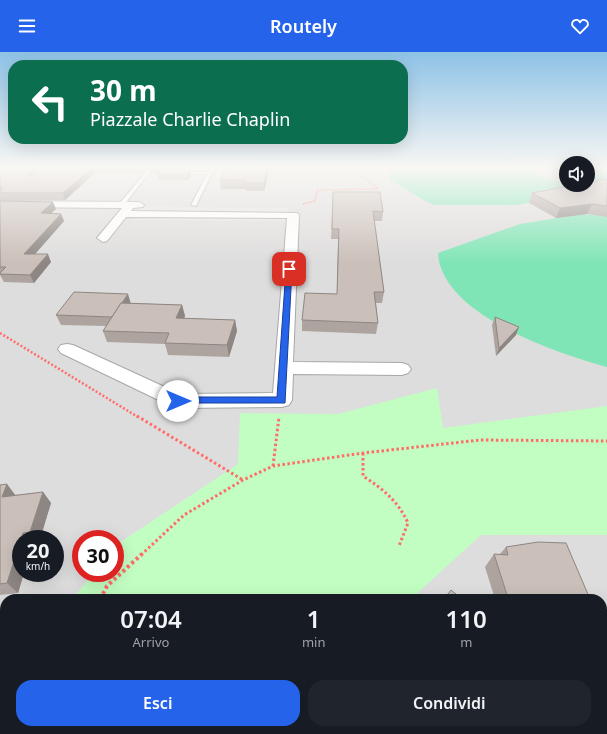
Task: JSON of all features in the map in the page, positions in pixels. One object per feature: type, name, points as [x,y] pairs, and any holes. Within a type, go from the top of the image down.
[{"type":"street","points":[[0,204],[125,208],[294,210]]},
{"type":"street","points":[[125,208],[194,205],[294,210]]},
{"type":"street","points":[[103,238],[125,208]]},
{"type":"street","points":[[67,349],[178,401],[282,400],[294,210]]},
{"type":"street","points":[[283,368],[402,369]]},
{"type":"lane","points":[[125,208],[130,200]]},
{"type":"lane","points":[[194,205],[197,200]]},
{"type":"path","points":[[294,210],[315,200]]},
{"type":"path","points":[[0,333],[243,480]]},
{"type":"path","points":[[273,466],[282,400]]},
{"type":"path","points":[[103,594],[107,586],[184,515],[243,480],[273,466],[363,453],[480,440],[607,441]]},
{"type":"path","points":[[363,453],[363,476],[391,494],[402,507],[408,524],[399,546]]},
{"type":"shaded area","points":[[0,200],[607,200],[607,594],[0,594]]},
{"type":"shaded area","points":[[141,207],[288,208],[285,221],[129,220]]},
{"type":"green space","points":[[423,200],[546,200],[516,205],[435,205]]},
{"type":"green space","points":[[581,214],[607,216],[607,367],[560,352],[532,341],[505,328],[480,313],[459,295],[444,275],[438,253],[520,224]]},
{"type":"green space","points":[[437,388],[443,428],[607,406],[607,535],[481,535],[416,594],[76,594],[86,582],[124,582],[124,540],[238,464],[240,413],[338,414]]},
{"type":"building","points":[[333,200],[381,200],[383,212],[373,211],[384,292],[374,292],[378,323],[302,320],[305,293],[337,294],[339,229],[332,229]]},
{"type":"building","points":[[545,200],[607,200],[607,206],[592,204],[560,208]]},
{"type":"building","points":[[0,201],[53,202],[41,213],[61,214],[24,254],[48,254],[30,275],[0,274],[6,267],[0,267]]},
{"type":"building","points":[[74,292],[128,294],[112,317],[56,315]]},
{"type":"building","points":[[121,303],[182,305],[176,318],[235,320],[227,345],[165,343],[169,333],[103,331]]},
{"type":"building","points":[[495,317],[519,327],[499,348]]},
{"type":"building","points":[[7,484],[2,497],[43,492],[31,530],[12,530],[12,567],[7,583],[0,584],[0,485]]},
{"type":"building","points":[[538,542],[566,543],[588,594],[507,594],[494,554],[508,555],[506,547]]},
{"type":"building","points":[[451,590],[456,594],[448,594]]},
{"type":"route","points":[[178,401],[282,400],[289,269]]}]
